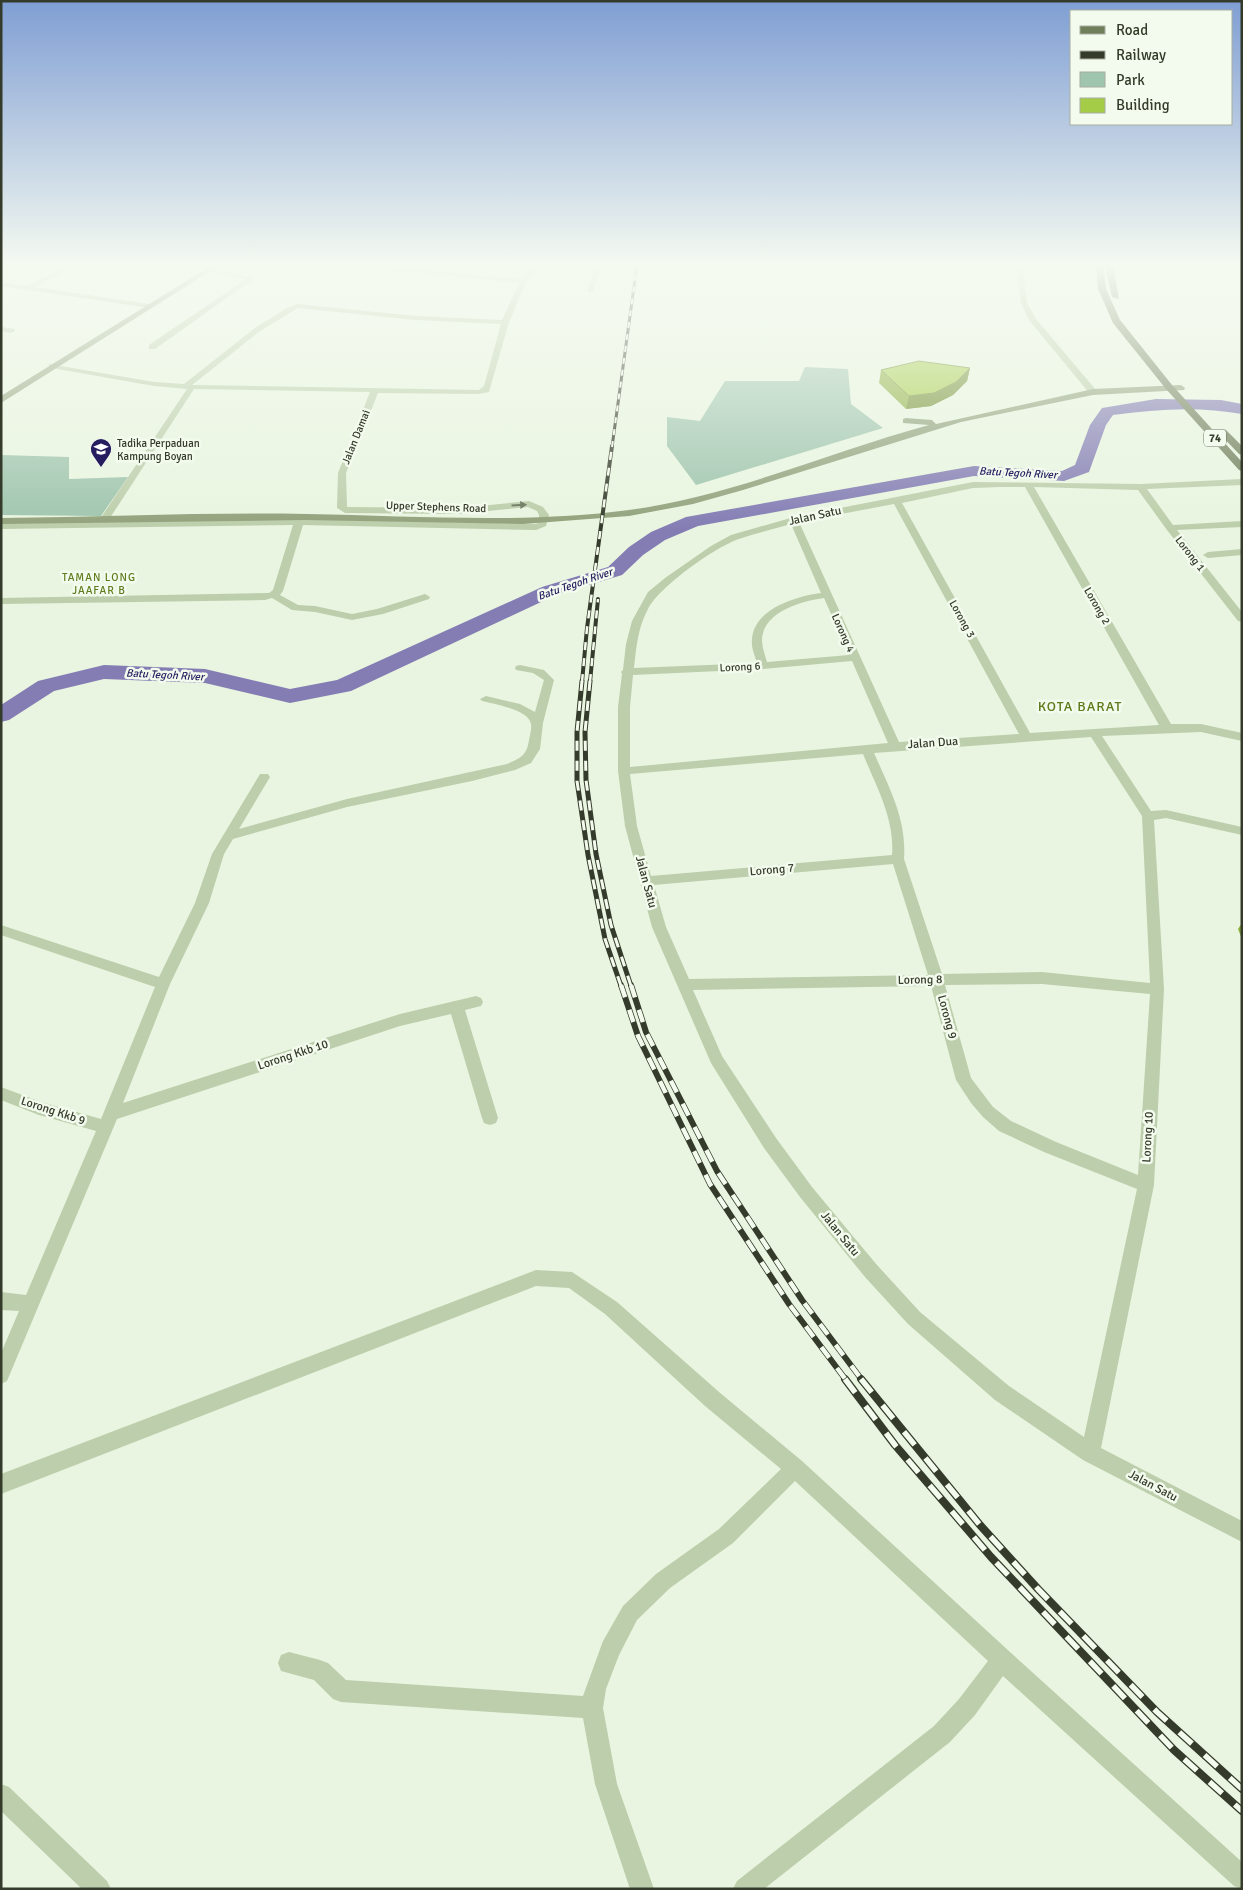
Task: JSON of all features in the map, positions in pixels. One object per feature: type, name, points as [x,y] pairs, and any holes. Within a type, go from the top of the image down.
[{"type":"main road","name":"74","points":[[1145,353],[1178,391],[1200,408],[1242,452]]},
{"type":"main road","name":"74","points":[[1150,353],[1189,408],[1242,468]]},
{"type":"street","points":[[1,400],[73,353]]},
{"type":"street","points":[[104,519],[189,386],[198,375],[228,353]]},
{"type":"street","points":[[52,366],[126,380],[189,386],[466,393],[486,390],[497,353]]},
{"type":"street","points":[[1061,353],[1093,392]]},
{"type":"street","name":"Jalan Damai","points":[[301,519],[536,527],[543,524],[544,521],[540,509],[529,504],[459,511],[348,511],[342,508],[342,473],[375,390]]},
{"type":"street","points":[[900,437],[910,430],[906,421],[924,424],[960,420],[1093,392],[1178,391]]},
{"type":"street","points":[[947,424],[989,424],[1000,416],[1020,408]]},
{"type":"street","points":[[947,424],[960,420]]},
{"type":"street","name":"Upper Stephens Road","points":[[1,521],[104,519],[514,521],[629,513],[702,498],[947,424]]},
{"type":"street","name":"Jalan Satu","points":[[1242,482],[1142,487],[973,485],[897,502],[794,520],[734,537],[714,548],[668,580],[652,594],[637,621],[626,672],[624,707],[624,771],[631,826],[659,927],[716,1059],[770,1144],[806,1192],[871,1271],[914,1318],[1002,1393],[1090,1453],[1242,1532]]},
{"type":"street","name":"Lorong 2","points":[[1028,485],[1167,728]]},
{"type":"street","name":"Lorong 1","points":[[1142,487],[1170,528],[1242,619]]},
{"type":"street","name":"Lorong 3","points":[[897,502],[1026,738]]},
{"type":"street","points":[[1,526],[301,519],[278,590],[274,595],[265,597],[1,601]]},
{"type":"street","name":"Lorong 4","points":[[794,520],[854,658],[895,746]]},
{"type":"street","points":[[1170,528],[1242,524]]},
{"type":"street","points":[[1208,555],[1242,552]]},
{"type":"street","points":[[274,595],[296,608],[315,609],[352,617],[379,612],[425,597]]},
{"type":"street","points":[[763,666],[756,642],[758,632],[767,619],[789,602],[808,597],[827,596]]},
{"type":"street","name":"Lorong 6","points":[[626,672],[763,666],[854,658]]},
{"type":"street","points":[[229,836],[347,803],[511,767],[528,760],[534,749],[537,723],[549,680],[547,675],[540,672],[520,668]]},
{"type":"street","points":[[486,698],[516,706],[532,714],[537,723]]},
{"type":"street","name":"Jalan Dua","points":[[624,771],[895,746],[1167,728],[1201,728],[1242,737]]},
{"type":"street","points":[[1094,733],[1148,816],[1166,814],[1200,820],[1242,831]]},
{"type":"street","name":"Lorong 9","points":[[867,750],[898,831],[900,846],[898,859],[936,979],[964,1080],[988,1112],[1005,1126],[1146,1184]]},
{"type":"street","points":[[1,1375],[108,1121],[163,984],[202,903],[218,854],[264,777]]},
{"type":"street","name":"Lorong 10","points":[[1090,1453],[1146,1184],[1157,989],[1148,816]]},
{"type":"street","name":"Lorong 7","points":[[646,881],[898,859]]},
{"type":"street","points":[[1,930],[163,984]]},
{"type":"street","name":"Lorong 8","points":[[683,985],[1042,978],[1157,989]]},
{"type":"street","name":"Lorong Kkb 10","points":[[108,1121],[400,1020],[476,1002]]},
{"type":"street","points":[[456,1006],[490,1118]]},
{"type":"street","name":"Lorong Kkb 9","points":[[1,1093],[39,1108],[108,1121]]},
{"type":"street","points":[[1,1484],[536,1278],[572,1280],[611,1308],[712,1400],[795,1468],[1002,1660],[1242,1878]]},
{"type":"street","points":[[1,1301],[32,1304]]},
{"type":"street","points":[[642,1889],[606,1784],[592,1708],[596,1689],[611,1648],[630,1613],[663,1581],[726,1536],[795,1468]]},
{"type":"street","points":[[745,1889],[942,1734],[967,1707],[1002,1660]]},
{"type":"street","points":[[289,1663],[320,1671],[341,1691],[592,1708]]},
{"type":"street","points":[[1,1795],[99,1889]]},
{"type":"green space","points":[[805,367],[848,369],[851,404],[883,428],[696,485],[667,446],[667,417],[700,421],[725,381],[799,381]]},
{"type":"green space","points":[[1,455],[69,457],[69,479],[128,477],[101,516],[1,515]]},
{"type":"building","points":[[919,361],[970,368],[956,382],[934,393],[909,396],[881,370]]},
{"type":"waterway","name":"Batu Tegoh River","points":[[1,715],[46,686],[104,672],[205,676],[290,696],[343,686],[549,591],[615,571],[636,551],[658,536],[693,521],[974,471],[1064,476],[1083,468],[1098,425],[1108,411],[1156,404],[1221,405],[1242,409]]},
{"type":"railway","points":[[612,447],[625,353]]},
{"type":"railway","points":[[582,682],[587,628],[612,446]]},
{"type":"railway","points":[[590,682],[598,599]]},
{"type":"railway","points":[[582,681],[577,732],[577,781],[588,855],[605,939],[621,986]]},
{"type":"railway","points":[[590,681],[585,732],[586,780],[596,854],[611,925],[631,986]]},
{"type":"railway","points":[[621,985],[638,1036],[710,1184],[789,1304],[846,1380]]},
{"type":"railway","points":[[631,985],[646,1032],[717,1171],[802,1300],[862,1380]]},
{"type":"railway","points":[[845,1379],[895,1445],[991,1557],[1174,1750],[1242,1811]]},
{"type":"railway","points":[[861,1379],[980,1525],[1038,1589],[1157,1712],[1242,1789]]},
{"type":"place","name":"Tadika Perpaduan Kampung Boyan","points":[[101,468]]},
{"type":"district","name":"TAMAN LONG JAAFAR B","points":[[99,583]]},
{"type":"district","name":"KOTA BARAT","points":[[1080,706]]}]
